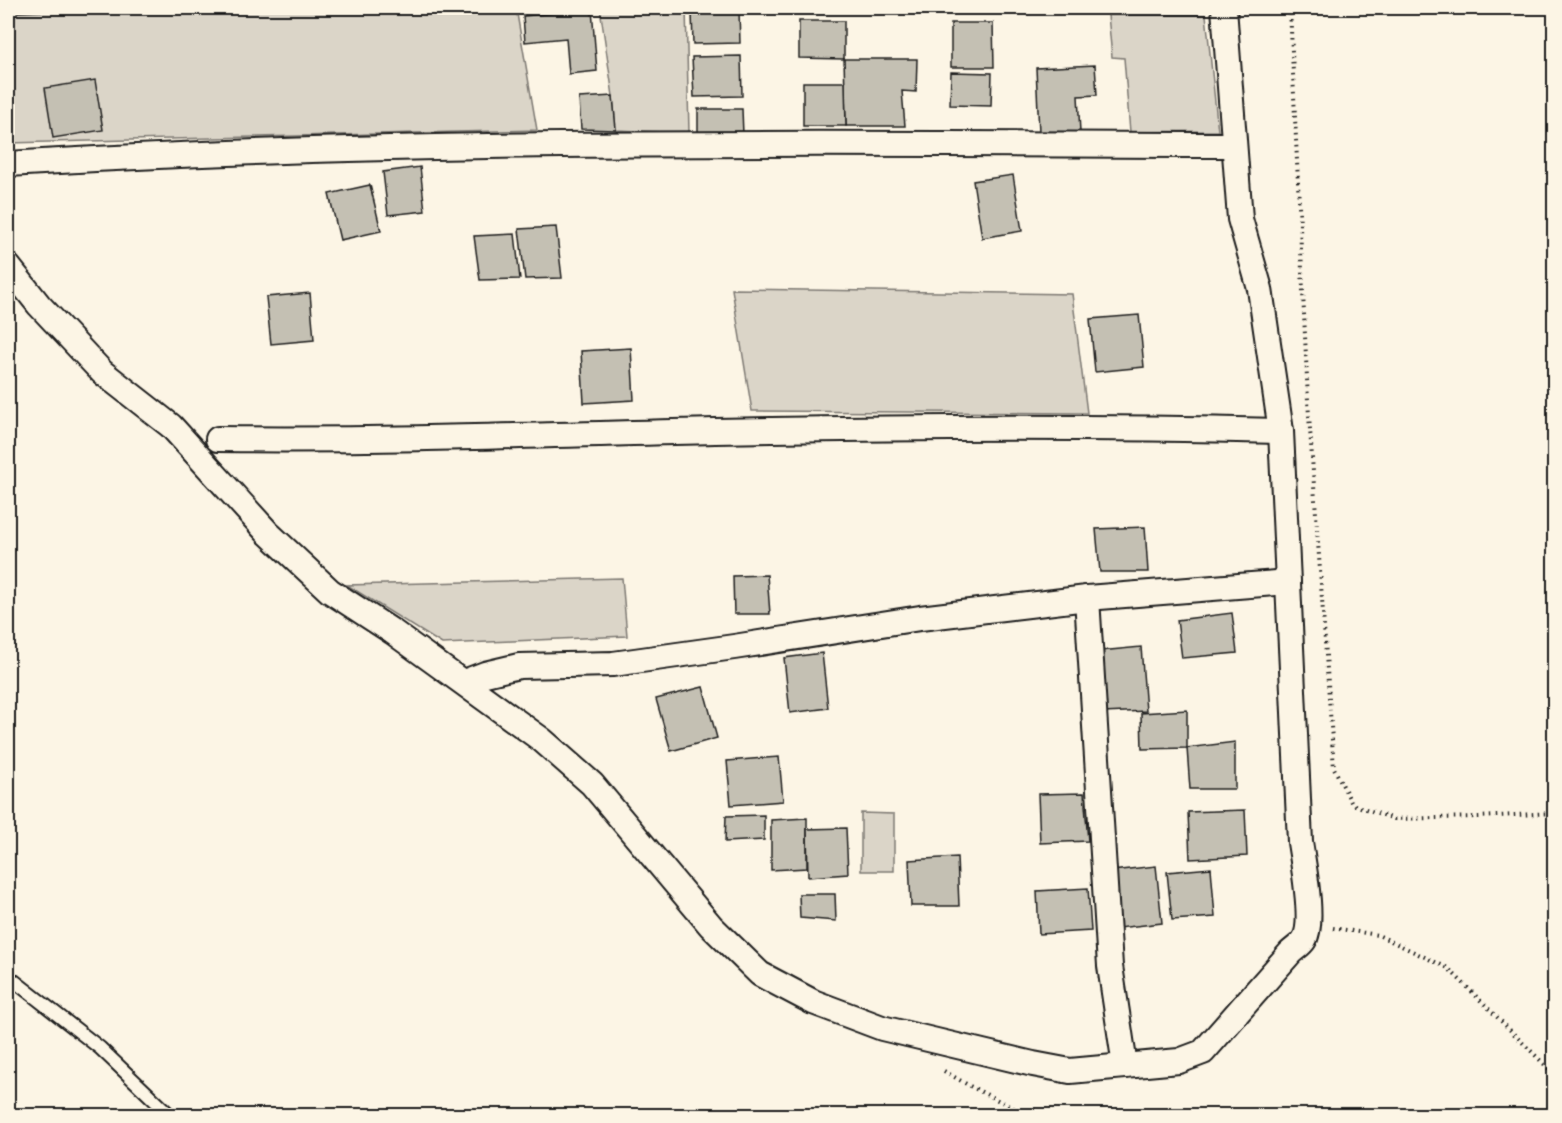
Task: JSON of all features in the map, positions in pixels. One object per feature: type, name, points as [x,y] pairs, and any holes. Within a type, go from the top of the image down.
[{"type":"street","points":[[8,266],[39,305],[102,372],[171,426],[268,533],[330,591],[464,682],[542,740],[592,784],[711,926],[760,974],[813,1002],[882,1028],[1033,1064],[1070,1071],[1179,1061],[1203,1052],[1290,953],[1305,940],[1308,924],[1308,898],[1300,842],[1281,431],[1260,289],[1240,219],[1224,8]]},
{"type":"street","points":[[8,164],[131,157],[565,144],[1234,145]]},
{"type":"street","points":[[218,439],[1058,428],[1281,431]]},
{"type":"street","points":[[464,682],[485,674],[519,666],[613,664],[920,618],[1087,598],[1288,582]]},
{"type":"street","points":[[1087,598],[1110,966],[1125,1066]]},
{"type":"lane","points":[[8,976],[100,1048],[171,1116]]},
{"type":"path","points":[[1290,8],[1308,401],[1334,768],[1352,804],[1394,819],[1478,818],[1554,813]]},
{"type":"path","points":[[1308,924],[1378,935],[1448,968],[1554,1074]]},
{"type":"path","points":[[937,1067],[1029,1116]]},
{"type":"shaded area","points":[[149,8],[516,8],[537,130],[8,143],[8,12]]},
{"type":"shaded area","points":[[600,8],[686,8],[689,133],[616,130]]},
{"type":"shaded area","points":[[933,8],[1030,8],[1030,14],[934,13]]},
{"type":"shaded area","points":[[1108,15],[1206,15],[1218,131],[1130,132],[1124,58],[1112,57]]},
{"type":"shaded area","points":[[732,289],[1072,294],[1087,413],[752,411]]},
{"type":"shaded area","points":[[622,578],[627,636],[442,644],[347,585]]},
{"type":"shaded area","points":[[861,813],[894,814],[894,871],[861,871]]},
{"type":"building","points":[[8,8],[50,8],[50,11],[8,12]]},
{"type":"building","points":[[843,8],[843,11],[808,9]]},
{"type":"building","points":[[1071,8],[1106,8],[1106,9],[1071,11]]},
{"type":"building","points":[[592,10],[597,71],[569,74],[566,38],[525,42],[523,16]]},
{"type":"building","points":[[739,11],[740,43],[693,44],[692,12]]},
{"type":"building","points":[[799,21],[844,21],[844,59],[799,58]]},
{"type":"building","points":[[951,23],[993,23],[994,67],[951,67]]},
{"type":"building","points":[[741,56],[742,96],[694,97],[692,57]]},
{"type":"building","points":[[844,59],[917,59],[916,92],[902,91],[905,126],[846,126]]},
{"type":"building","points":[[1095,65],[1097,95],[1078,96],[1080,132],[1039,132],[1036,68]]},
{"type":"building","points":[[951,72],[992,73],[991,106],[950,105]]},
{"type":"building","points":[[95,80],[103,130],[53,138],[45,88]]},
{"type":"building","points":[[803,82],[845,82],[846,126],[803,126]]},
{"type":"building","points":[[613,96],[616,130],[581,129],[579,98]]},
{"type":"building","points":[[698,109],[742,109],[743,135],[698,134]]},
{"type":"building","points":[[420,167],[425,211],[388,215],[383,172]]},
{"type":"building","points":[[1013,175],[1022,231],[982,238],[973,181]]},
{"type":"building","points":[[370,185],[381,231],[340,240],[329,194]]},
{"type":"building","points":[[556,227],[562,278],[525,279],[519,229]]},
{"type":"building","points":[[515,234],[520,279],[480,280],[474,236]]},
{"type":"building","points":[[310,293],[314,340],[271,344],[266,297]]},
{"type":"building","points":[[1139,315],[1144,367],[1095,372],[1090,319]]},
{"type":"building","points":[[631,348],[634,400],[584,403],[581,351]]},
{"type":"building","points":[[1145,527],[1148,572],[1100,572],[1096,529]]},
{"type":"building","points":[[767,575],[770,614],[734,614],[733,576]]},
{"type":"building","points":[[1232,613],[1237,653],[1182,658],[1177,620]]},
{"type":"building","points":[[1141,647],[1146,711],[1103,713],[1100,651]]},
{"type":"building","points":[[822,653],[828,708],[790,713],[784,658]]},
{"type":"building","points":[[703,687],[717,738],[671,751],[656,699]]},
{"type":"building","points":[[1187,710],[1187,748],[1142,749],[1141,713]]},
{"type":"building","points":[[1235,742],[1235,789],[1190,789],[1187,748]]},
{"type":"building","points":[[779,757],[783,801],[731,805],[727,761]]},
{"type":"building","points":[[1084,793],[1088,841],[1040,843],[1038,794]]},
{"type":"building","points":[[1245,810],[1247,856],[1190,859],[1188,812]]},
{"type":"building","points":[[764,815],[764,840],[725,842],[726,816]]},
{"type":"building","points":[[807,818],[807,868],[771,870],[771,820]]},
{"type":"building","points":[[846,828],[848,874],[808,877],[807,829]]},
{"type":"building","points":[[957,857],[959,906],[911,906],[909,860]]},
{"type":"building","points":[[1156,866],[1162,923],[1118,928],[1112,871]]},
{"type":"building","points":[[1211,868],[1215,917],[1172,920],[1167,872]]},
{"type":"building","points":[[1088,888],[1091,931],[1039,934],[1037,891]]},
{"type":"building","points":[[799,894],[835,894],[836,921],[800,918]]}]
